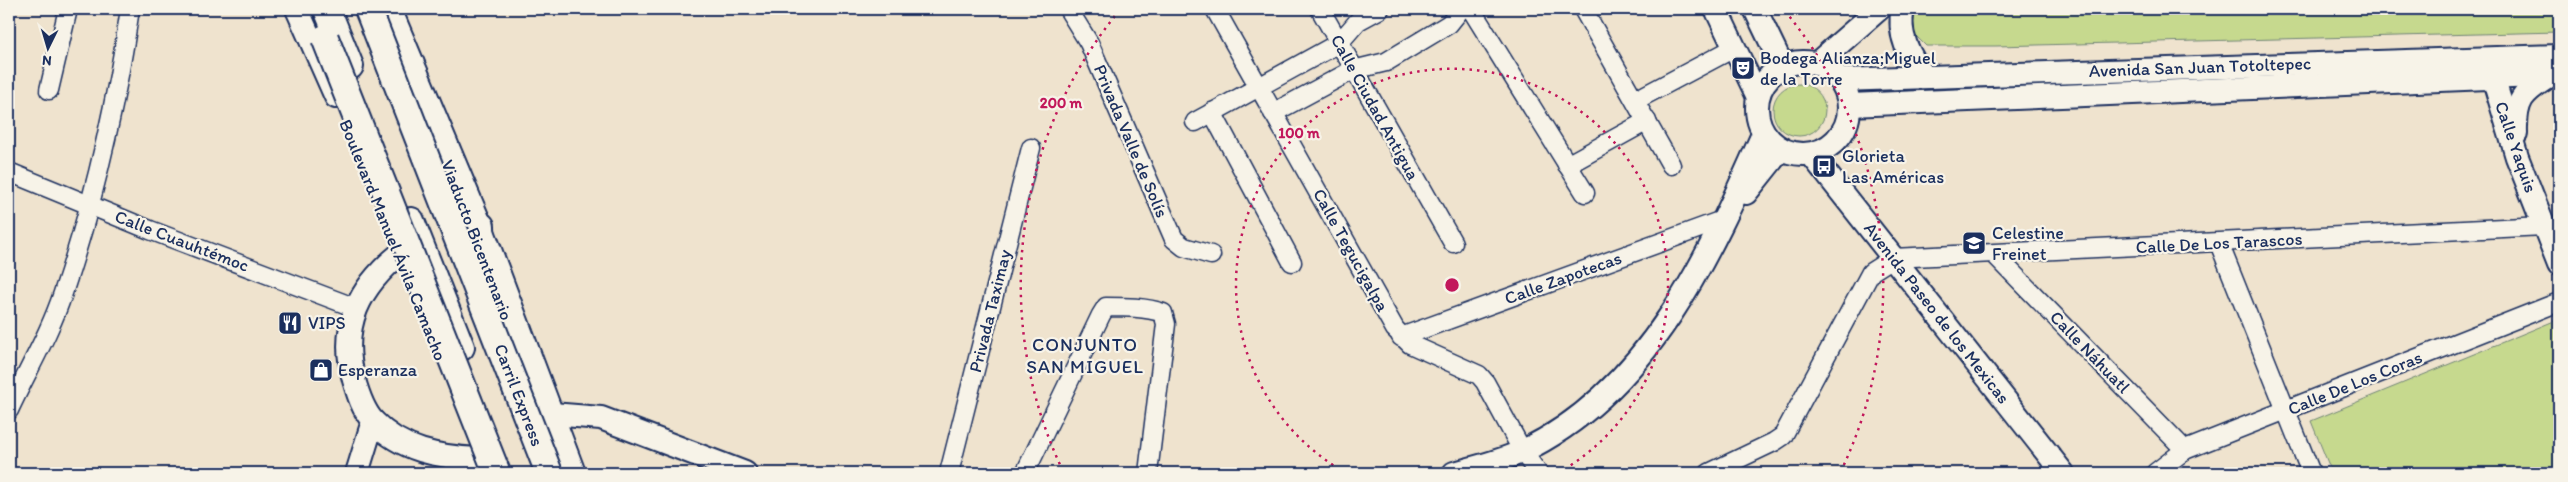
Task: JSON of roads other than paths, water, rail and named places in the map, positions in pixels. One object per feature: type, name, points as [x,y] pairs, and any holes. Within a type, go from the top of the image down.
[{"type":"highway","points":[[314,9],[486,469]]},
{"type":"highway","name":"Boulevard Manuel Ávila Camacho","points":[[327,9],[510,473]]},
{"type":"highway","points":[[358,9],[542,473]]},
{"type":"highway","name":"Carril Express","points":[[368,9],[549,473]]},
{"type":"highway","name":"Viaducto Bicentenario","points":[[391,12],[566,473]]},
{"type":"highway","points":[[396,185],[396,242]]},
{"type":"highway","points":[[480,226],[485,328]]},
{"type":"main road","name":"Boulevard Manuel Ávila Camacho","points":[[297,9],[396,242],[486,469]]},
{"type":"main road","points":[[1716,9],[1757,95],[1757,120],[1763,134],[1781,149],[1789,152],[1811,154],[1827,148],[1839,137],[1847,122],[1850,105],[1847,92],[1828,71],[1803,60],[1782,65],[1766,77],[1757,95]]},
{"type":"main road","points":[[1754,9],[1782,65]]},
{"type":"main road","points":[[1828,71],[1838,46],[1879,9]]},
{"type":"main road","points":[[1903,9],[1902,31],[1905,46],[1924,76]]},
{"type":"main road","points":[[391,12],[480,226],[574,473]]},
{"type":"main road","name":"Avenida San Juan Totoltepec","points":[[1850,105],[2490,68]]},
{"type":"main road","name":"Avenida San Juan Totoltepec","points":[[1828,71],[1924,76],[2490,68],[2556,69]]},
{"type":"main road","name":"Calle Yaquis","points":[[2490,68],[2517,158],[2559,264]]},
{"type":"main road","points":[[2517,158],[2515,117],[2518,105],[2528,89],[2556,69]]},
{"type":"main road","points":[[1454,473],[1523,452],[1562,428],[1601,398],[1640,358],[1671,316],[1725,219],[1763,134]]},
{"type":"main road","points":[[1725,219],[1781,149]]},
{"type":"main road","name":"Avenida Paseo de los Mexicas","points":[[1811,154],[2063,473]]},
{"type":"main road","points":[[396,242],[382,268],[367,285],[356,308],[348,353],[358,392],[373,421],[392,437],[413,448],[486,469]]},
{"type":"main road","points":[[552,414],[601,418],[746,473]]},
{"type":"main road","points":[[357,473],[373,421]]},
{"type":"street","points":[[49,90],[68,9]]},
{"type":"street","points":[[9,410],[14,384],[63,294],[89,204],[123,58],[130,9]]},
{"type":"street","name":"Privada Valle de Solís","points":[[1068,9],[1090,43],[1174,238],[1184,247],[1211,255]]},
{"type":"street","name":"Calle Tegucigalpa","points":[[1215,9],[1401,337],[1410,344],[1479,375],[1485,382],[1523,452],[1538,473]]},
{"type":"street","name":"Calle Ciudad Antigua","points":[[1320,9],[1430,206],[1453,243]]},
{"type":"street","points":[[1195,122],[1338,43],[1358,21],[1380,9]]},
{"type":"street","points":[[1273,113],[1353,70],[1386,62],[1450,24],[1461,9]]},
{"type":"street","points":[[1471,9],[1585,193]]},
{"type":"street","points":[[1583,9],[1671,165]]},
{"type":"street","points":[[1636,100],[1734,48]]},
{"type":"street","points":[[1212,112],[1292,262]]},
{"type":"street","points":[[1567,165],[1609,140],[1647,121]]},
{"type":"street","name":"Privada Taximay","points":[[949,473],[1030,148]]},
{"type":"street","name":"Calle Cuauhtémoc","points":[[9,172],[150,230],[356,308]]},
{"type":"street","name":"Calle Zapotecas","points":[[1401,337],[1725,219]]},
{"type":"street","name":"Calle De Los Tarascos","points":[[1893,258],[2544,226]]},
{"type":"street","points":[[2219,243],[2310,473]]},
{"type":"street","name":"Calle Náhuatl","points":[[1995,254],[2185,450]]},
{"type":"street","points":[[1709,473],[1783,436],[1871,272],[1893,258]]},
{"type":"street","name":"Calle De Los Coras","points":[[2155,473],[2185,450],[2559,302]]},
{"type":"street","points":[[1025,473],[1106,307],[1154,310],[1163,313],[1166,324],[1148,473]]},
{"type":"place","name":"Bodega Alianza;Miguel de la Torre","points":[[1743,68]]},
{"type":"place","name":"Glorieta Las Américas","points":[[1824,166]]},
{"type":"place","name":"Celestine Freinet","points":[[1974,243]]},
{"type":"place","name":"VIPS","points":[[290,323]]},
{"type":"place","name":"Esperanza","points":[[321,370]]},
{"type":"district","name":"CONJUNTO SAN MIGUEL","points":[[1085,355]]}]
